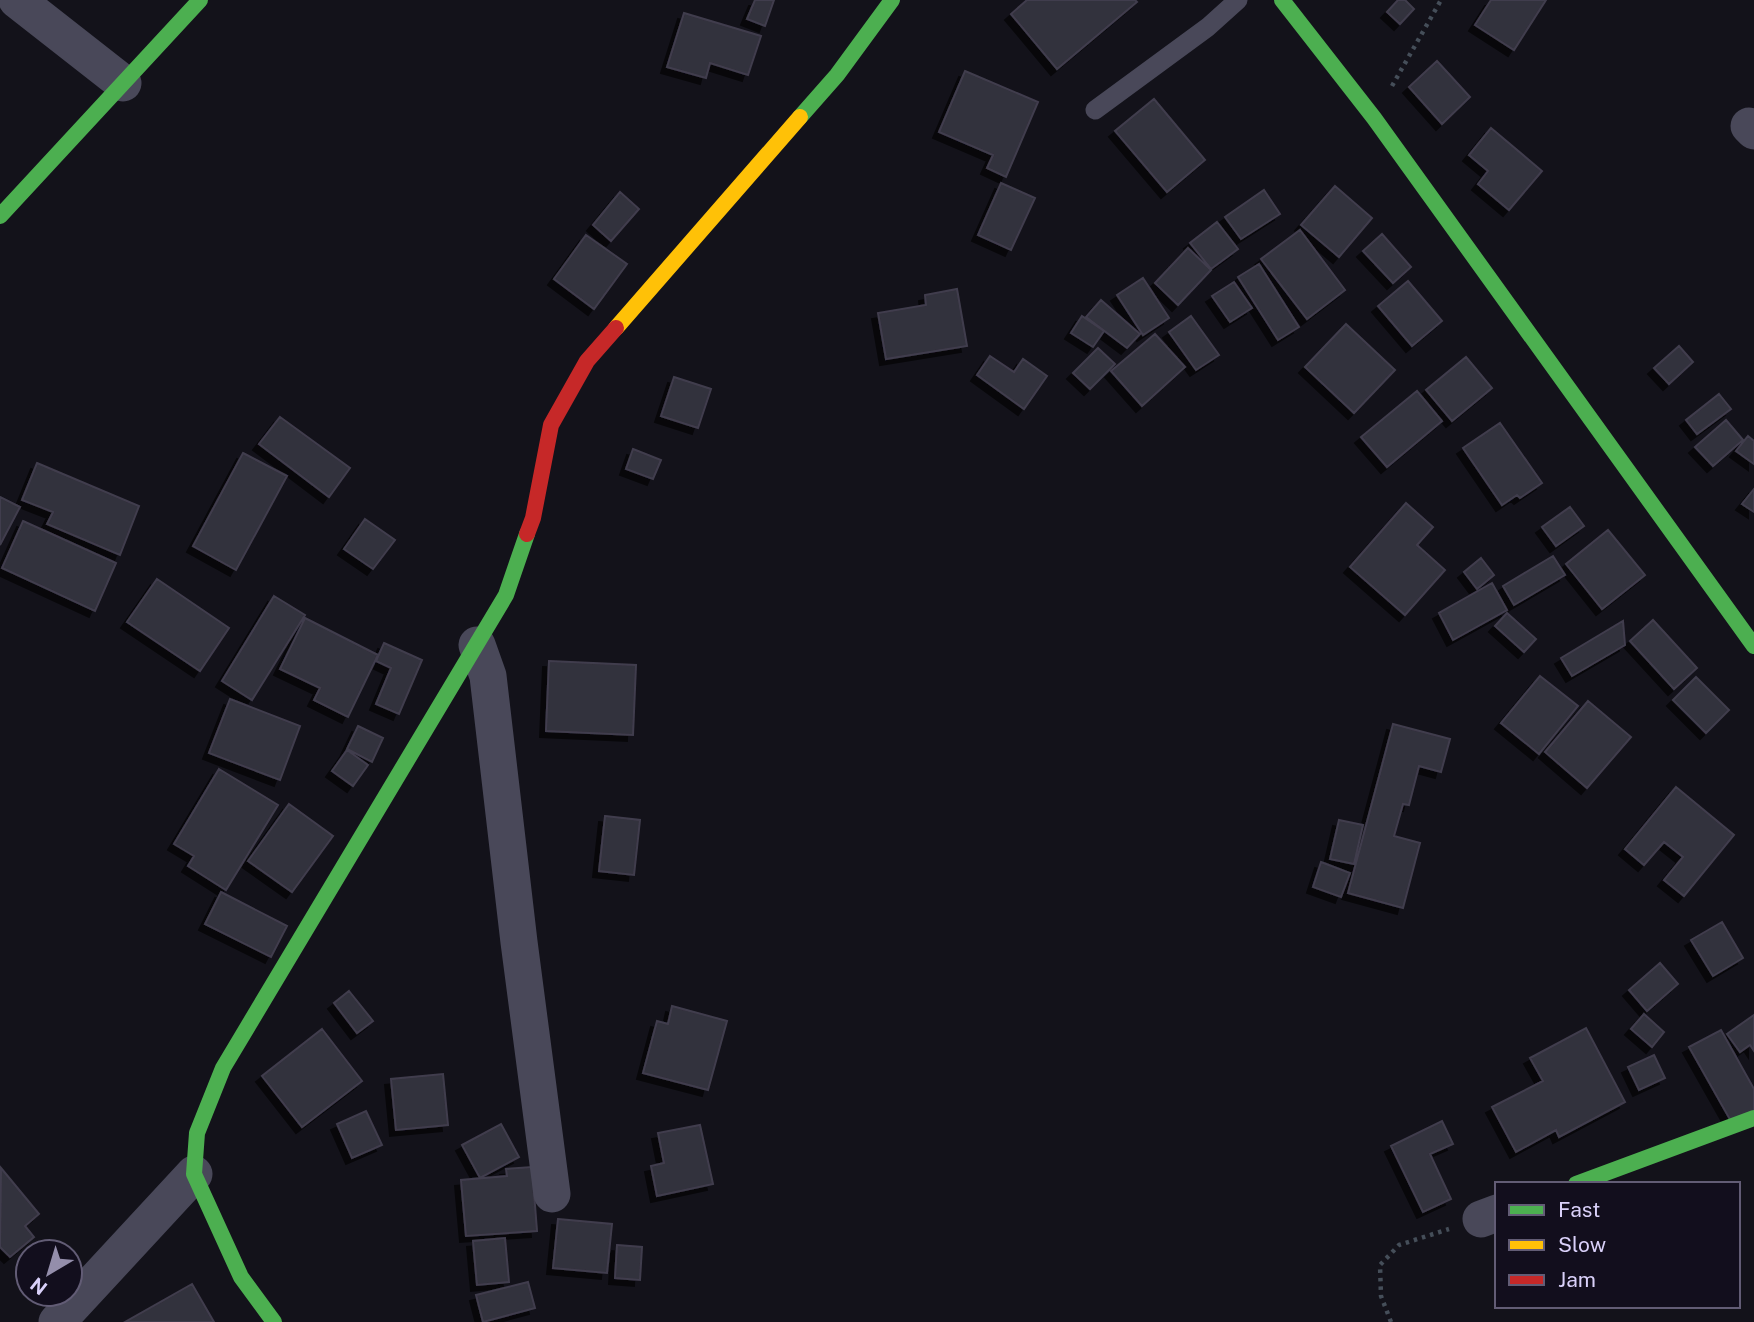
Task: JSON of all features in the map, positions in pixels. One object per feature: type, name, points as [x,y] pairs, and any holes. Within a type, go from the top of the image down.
[{"type":"street","points":[[17,0],[123,83]]},
{"type":"street","points":[[0,216],[200,0]]},
{"type":"street","points":[[274,1322],[241,1277],[194,1174],[197,1133],[223,1068],[506,595],[533,518],[551,425],[587,361],[837,75],[892,0]]},
{"type":"street","points":[[1282,0],[1374,118],[1754,646]]},
{"type":"street","points":[[477,645],[488,676],[552,1194]]},
{"type":"street","points":[[1581,1182],[1754,1118]]},
{"type":"street","points":[[57,1322],[194,1174]]},
{"type":"lane","points":[[1095,110],[1208,27],[1238,0]]},
{"type":"path","points":[[1374,118],[1441,0]]},
{"type":"path","points":[[1391,1322],[1381,1296],[1380,1265],[1399,1245],[1489,1216]]},
{"type":"building","points":[[755,0],[774,0],[765,26],[747,19]]},
{"type":"building","points":[[1027,0],[1137,2],[1057,69],[1011,14]]},
{"type":"building","points":[[1398,0],[1405,0],[1414,9],[1400,24],[1387,12]]},
{"type":"building","points":[[1491,0],[1546,0],[1514,50],[1475,25]]},
{"type":"building","points":[[684,13],[761,36],[748,75],[710,63],[706,78],[667,67]]},
{"type":"building","points":[[1437,61],[1470,97],[1442,124],[1409,87]]},
{"type":"building","points":[[965,71],[1038,102],[1006,177],[987,168],[993,155],[939,132]]},
{"type":"building","points":[[1154,99],[1205,160],[1167,192],[1115,131]]},
{"type":"building","points":[[1491,128],[1542,171],[1509,210],[1478,184],[1488,171],[1469,155]]},
{"type":"building","points":[[1001,183],[1035,198],[1011,250],[978,235]]},
{"type":"building","points":[[1335,186],[1372,218],[1339,257],[1301,225]]},
{"type":"building","points":[[1264,190],[1280,214],[1241,239],[1225,217]]},
{"type":"building","points":[[620,192],[639,209],[611,241],[593,225]]},
{"type":"building","points":[[1217,222],[1238,249],[1211,269],[1190,243]]},
{"type":"building","points":[[1300,230],[1345,290],[1307,319],[1261,259]]},
{"type":"building","points":[[1382,234],[1411,267],[1393,283],[1363,251]]},
{"type":"building","points":[[586,235],[627,264],[594,309],[554,279]]},
{"type":"building","points":[[1188,248],[1211,270],[1178,305],[1155,283]]},
{"type":"building","points":[[1259,264],[1299,327],[1278,340],[1238,277]]},
{"type":"building","points":[[1143,278],[1169,318],[1143,335],[1117,295]]},
{"type":"building","points":[[1408,281],[1442,321],[1412,346],[1378,306]]},
{"type":"building","points":[[1234,282],[1252,308],[1230,322],[1212,296]]},
{"type":"building","points":[[957,289],[967,346],[886,359],[878,313],[926,305],[925,295]]},
{"type":"building","points":[[1101,300],[1140,334],[1127,348],[1086,317]]},
{"type":"building","points":[[1082,316],[1104,331],[1093,347],[1071,333]]},
{"type":"building","points":[[1191,316],[1219,355],[1196,370],[1169,332]]},
{"type":"building","points":[[1346,324],[1395,370],[1354,413],[1305,367]]},
{"type":"building","points":[[1155,334],[1185,367],[1142,406],[1111,371]]},
{"type":"building","points":[[1679,346],[1693,362],[1669,384],[1654,368]]},
{"type":"building","points":[[1098,348],[1115,364],[1090,389],[1073,373]]},
{"type":"building","points":[[990,356],[1014,372],[1023,359],[1047,376],[1024,409],[977,375]]},
{"type":"building","points":[[1466,357],[1492,388],[1452,421],[1426,390]]},
{"type":"building","points":[[674,377],[711,389],[698,428],[661,416]]},
{"type":"building","points":[[1417,391],[1442,421],[1387,467],[1361,437]]},
{"type":"building","points":[[1719,394],[1731,409],[1697,434],[1686,420]]},
{"type":"building","points":[[280,417],[350,468],[329,497],[259,444]]},
{"type":"building","points":[[1726,420],[1743,440],[1713,466],[1695,447]]},
{"type":"building","points":[[1500,423],[1542,483],[1520,498],[1517,495],[1502,505],[1463,448]]},
{"type":"building","points":[[1748,436],[1754,441],[1754,464],[1736,451]]},
{"type":"building","points":[[633,449],[661,460],[653,479],[626,469]]},
{"type":"building","points":[[243,453],[287,476],[236,570],[193,546]]},
{"type":"building","points":[[37,463],[139,506],[120,555],[47,524],[53,512],[22,500]]},
{"type":"building","points":[[1754,489],[1754,512],[1742,504]]},
{"type":"building","points":[[0,497],[20,507],[0,545]]},
{"type":"building","points":[[1406,503],[1433,527],[1417,545],[1445,570],[1405,615],[1350,567]]},
{"type":"building","points":[[1570,507],[1584,526],[1556,546],[1542,527]]},
{"type":"building","points":[[365,519],[395,540],[373,569],[344,549]]},
{"type":"building","points":[[23,521],[116,563],[95,611],[2,568]]},
{"type":"building","points":[[1608,530],[1645,575],[1602,609],[1566,564]]},
{"type":"building","points":[[1553,556],[1565,575],[1514,605],[1503,586]]},
{"type":"building","points":[[1481,558],[1494,575],[1477,589],[1464,572]]},
{"type":"building","points":[[157,579],[229,628],[200,671],[127,622]]},
{"type":"building","points":[[1492,583],[1507,610],[1453,640],[1439,613]]},
{"type":"building","points":[[274,596],[305,615],[252,700],[222,681]]},
{"type":"building","points":[[1507,613],[1536,639],[1524,652],[1495,626]]},
{"type":"building","points":[[305,618],[378,655],[348,717],[314,700],[320,688],[280,669]]},
{"type":"building","points":[[1653,620],[1697,668],[1674,689],[1630,641]]},
{"type":"building","points":[[1623,621],[1625,645],[1572,676],[1561,658]]},
{"type":"building","points":[[384,643],[422,660],[399,714],[376,704],[391,668],[376,661]]},
{"type":"building","points":[[549,661],[636,665],[633,735],[546,731]]},
{"type":"building","points":[[1540,676],[1578,706],[1539,754],[1501,723]]},
{"type":"building","points":[[1696,677],[1729,710],[1706,733],[1673,700]]},
{"type":"building","points":[[230,699],[300,726],[280,780],[209,753]]},
{"type":"building","points":[[1588,701],[1631,737],[1587,788],[1545,752]]},
{"type":"building","points":[[1393,724],[1450,739],[1441,772],[1419,766],[1409,805],[1403,804],[1394,836],[1420,843],[1403,908],[1348,893]]},
{"type":"building","points":[[358,726],[383,738],[372,762],[347,749]]},
{"type":"building","points":[[347,750],[368,765],[353,786],[332,771]]},
{"type":"building","points":[[219,769],[278,805],[226,890],[188,866],[194,856],[174,844]]},
{"type":"building","points":[[1676,787],[1734,835],[1684,896],[1664,880],[1683,857],[1664,842],[1644,865],[1625,849]]},
{"type":"building","points":[[289,804],[333,836],[292,892],[248,861]]},
{"type":"building","points":[[605,816],[640,820],[634,875],[599,871]]},
{"type":"building","points":[[1339,820],[1363,825],[1354,864],[1330,859]]},
{"type":"building","points":[[1321,862],[1350,873],[1341,897],[1313,887]]},
{"type":"building","points":[[221,892],[287,926],[271,957],[205,924]]},
{"type":"building","points":[[1722,922],[1743,958],[1713,976],[1691,940]]},
{"type":"building","points":[[1660,963],[1678,984],[1647,1011],[1629,990]]},
{"type":"building","points":[[349,991],[373,1021],[357,1033],[334,1003]]},
{"type":"building","points":[[672,1006],[727,1021],[708,1090],[643,1073],[657,1021],[668,1024]]},
{"type":"building","points":[[1644,1014],[1664,1032],[1652,1047],[1631,1029]]},
{"type":"building","points":[[1754,1015],[1754,1051],[1750,1045],[1740,1052],[1727,1034]]},
{"type":"building","points":[[1586,1028],[1625,1102],[1559,1137],[1556,1130],[1516,1152],[1492,1107],[1543,1081],[1530,1058]]},
{"type":"building","points":[[322,1029],[362,1081],[302,1127],[262,1076]]},
{"type":"building","points":[[1721,1030],[1754,1089],[1754,1111],[1732,1123],[1689,1047]]},
{"type":"building","points":[[1654,1055],[1665,1078],[1639,1090],[1628,1067]]},
{"type":"building","points":[[443,1074],[448,1125],[396,1130],[391,1079]]},
{"type":"building","points":[[366,1111],[382,1145],[352,1158],[337,1124]]},
{"type":"building","points":[[1442,1121],[1453,1144],[1430,1154],[1451,1199],[1423,1212],[1391,1146]]},
{"type":"building","points":[[501,1124],[519,1157],[480,1178],[462,1145]]},
{"type":"building","points":[[700,1125],[713,1184],[657,1196],[651,1166],[664,1163],[658,1133]]},
{"type":"building","points":[[532,1167],[537,1231],[466,1236],[461,1180],[507,1176],[506,1169]]},
{"type":"building","points":[[1,1168],[39,1214],[25,1226],[34,1237],[14,1238],[14,1254],[10,1257],[0,1247]]},
{"type":"building","points":[[558,1219],[612,1224],[607,1273],[553,1268]]},
{"type":"building","points":[[505,1238],[509,1282],[477,1285],[473,1241]]},
{"type":"building","points":[[617,1245],[642,1247],[640,1280],[615,1278]]},
{"type":"building","points":[[528,1282],[535,1308],[483,1322],[476,1295]]},
{"type":"building","points":[[192,1284],[214,1322],[125,1322]]},
{"type":"traffic: fast","points":[[0,216],[200,0]]},
{"type":"traffic: fast","points":[[800,117],[837,75],[892,0]]},
{"type":"traffic: fast","points":[[1282,0],[1374,118],[1754,646]]},
{"type":"traffic: fast","points":[[274,1322],[241,1277],[194,1174],[197,1133],[223,1068],[506,595],[527,534]]},
{"type":"traffic: fast","points":[[1581,1182],[1754,1118]]},
{"type":"traffic: slow","points":[[616,328],[800,117]]},
{"type":"traffic: jam","points":[[527,534],[533,518],[551,425],[587,361],[616,328]]}]
